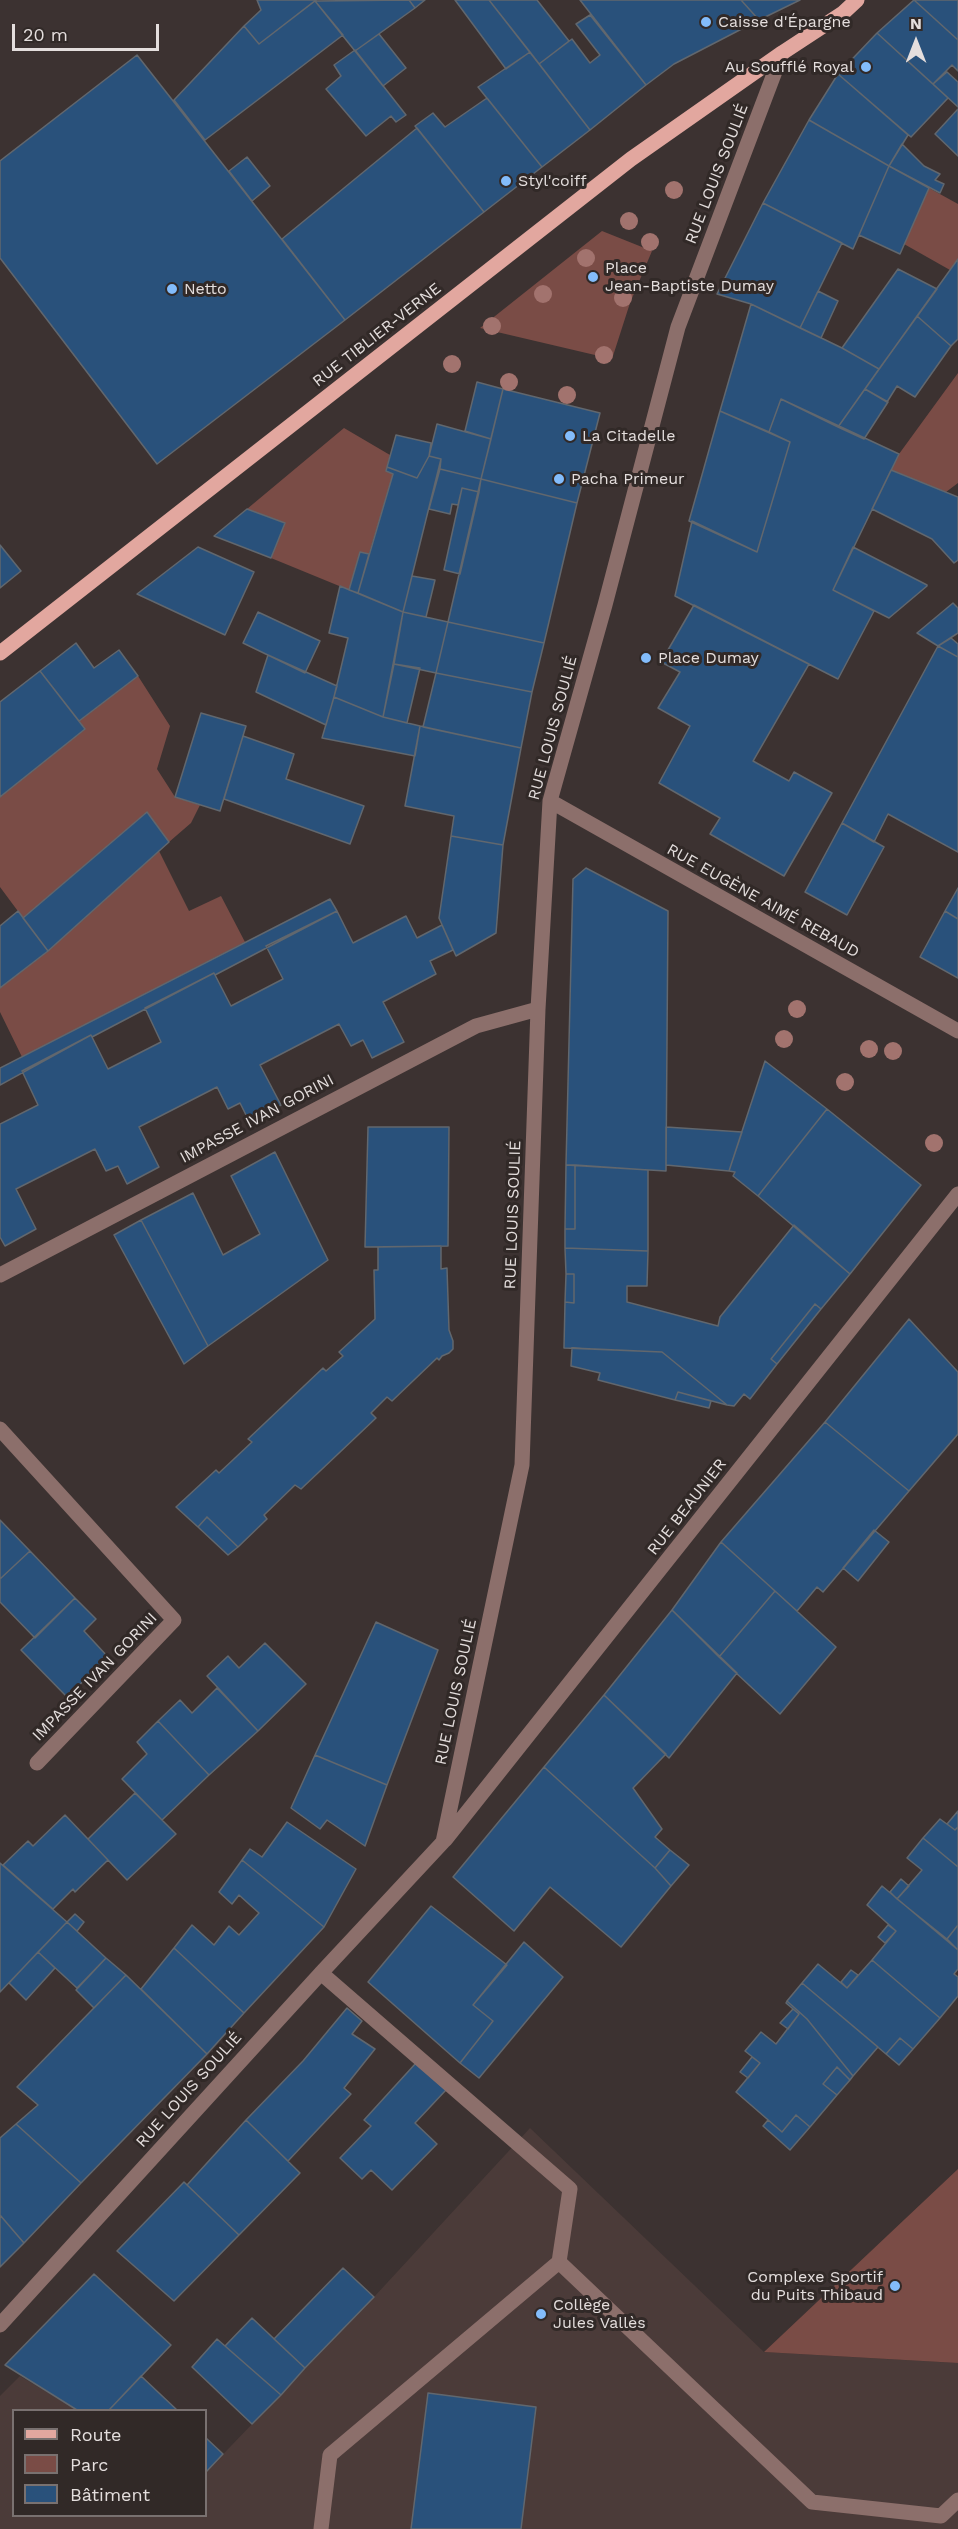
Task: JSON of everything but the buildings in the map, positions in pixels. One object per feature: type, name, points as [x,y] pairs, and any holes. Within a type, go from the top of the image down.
[{"type":"main road","points":[[782,53],[843,13],[857,0]]},
{"type":"main road","name":"RUE TIBLIER-VERNE","points":[[0,653],[631,159],[782,53]]},
{"type":"street","name":"RUE LOUIS SOULIÉ","points":[[0,2325],[443,1842],[522,1465],[538,1009],[550,801],[605,605],[678,327],[782,53]]},
{"type":"street","name":"RUE EUGÈNE AIMÉ REBAUD","points":[[550,801],[958,1031]]},
{"type":"street","name":"IMPASSE IVAN GORINI","points":[[0,1275],[476,1026],[538,1009]]},
{"type":"street","name":"RUE BEAUNIER","points":[[443,1842],[958,1194]]},
{"type":"street","name":"IMPASSE IVAN GORINI","points":[[0,1430],[174,1620],[37,1762]]},
{"type":"street","points":[[321,1973],[570,2189],[560,2262],[330,2455],[321,2529]]},
{"type":"street","points":[[560,2262],[812,2502],[941,2516],[958,2500]]},
{"type":"shaded area","name":"Collège Jules Vallès","points":[[530,2128],[764,2352],[958,2363],[958,2529],[0,2529],[0,2396],[20,2376],[75,2409],[12,2409],[12,2517],[207,2517],[207,2471],[374,2297]]},
{"type":"green space","points":[[929,188],[958,204],[958,259],[950,270],[904,244]]},
{"type":"green space","points":[[602,231],[652,251],[630,303],[612,359],[480,328]]},
{"type":"green space","points":[[958,373],[958,483],[946,492],[891,470],[899,454]]},
{"type":"green space","points":[[344,428],[390,455],[386,471],[393,474],[369,554],[360,552],[349,590],[271,558],[285,523],[247,509]]},
{"type":"green space","points":[[138,676],[170,726],[157,769],[175,797],[200,805],[191,823],[169,842],[147,812],[23,918],[0,887],[0,797],[85,729],[79,721]]},
{"type":"green space","points":[[159,851],[189,911],[221,896],[245,942],[22,1057],[0,1012],[0,988],[48,951]]},
{"type":"green space","name":"Complexe Sportif du Puits Thibaud","points":[[958,2169],[958,2363],[764,2352]]},
{"type":"place","name":"Caisse d'Épargne","points":[[706,22]]},
{"type":"place","name":"Au Soufflé Royal","points":[[866,67]]},
{"type":"place","name":"Styl'coiff","points":[[506,181]]},
{"type":"place","name":"Place Jean-Baptiste Dumay","points":[[593,277]]},
{"type":"place","name":"Netto","points":[[172,289]]},
{"type":"place","name":"La Citadelle","points":[[570,436]]},
{"type":"place","name":"Pacha Primeur","points":[[559,479]]},
{"type":"place","name":"Place Dumay","points":[[646,658]]},
{"type":"place","name":"Complexe Sportif du Puits Thibaud","points":[[895,2286]]},
{"type":"place","name":"Collège Jules Vallès","points":[[541,2314]]}]
